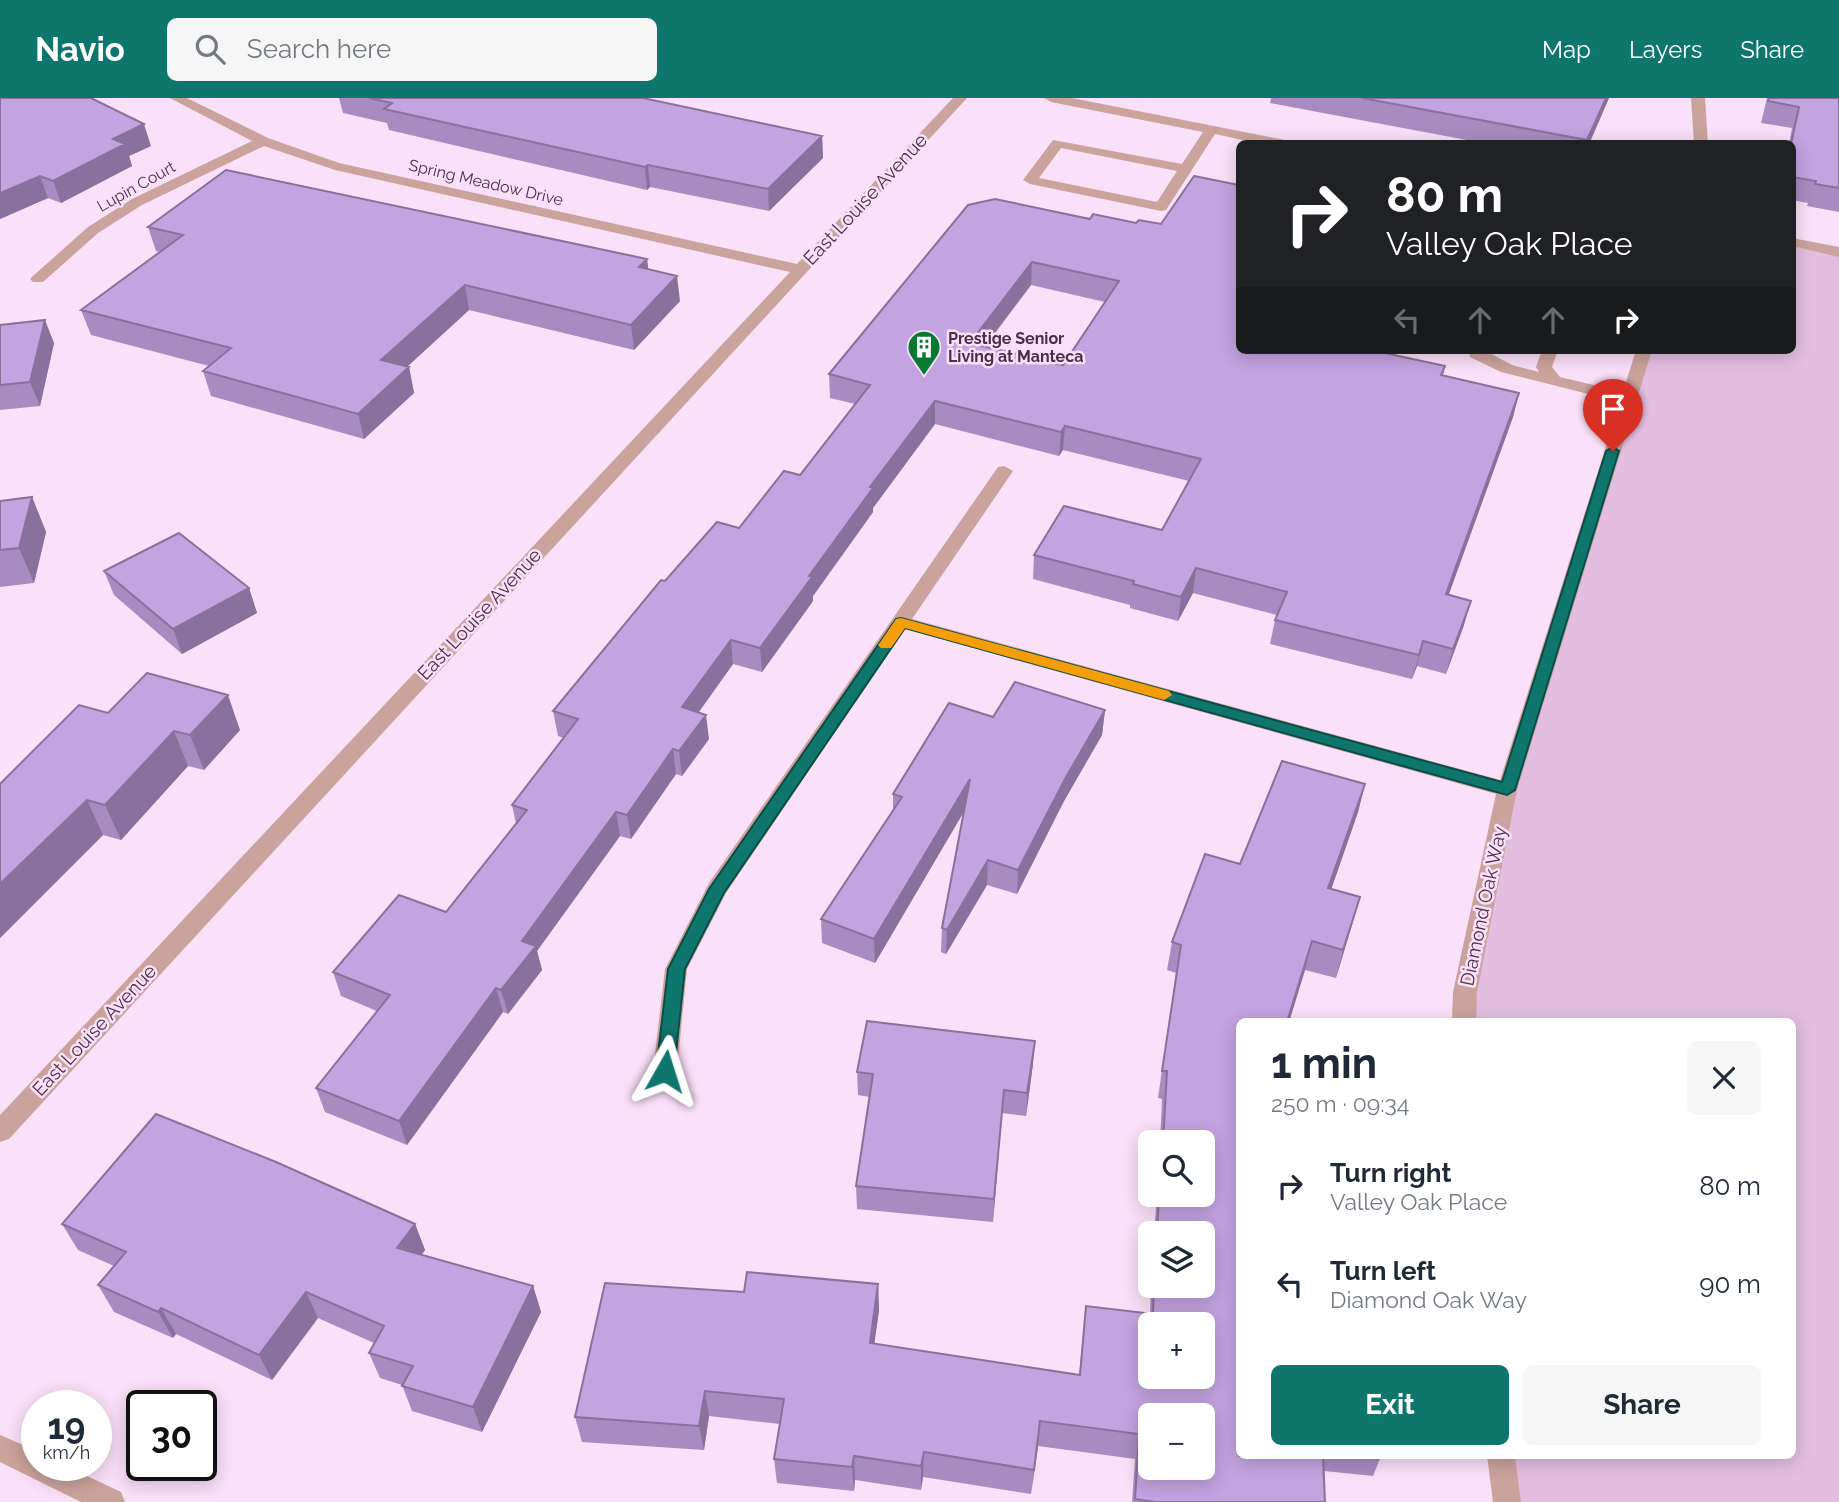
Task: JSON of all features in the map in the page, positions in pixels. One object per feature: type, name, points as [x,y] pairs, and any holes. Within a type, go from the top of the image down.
[{"type":"street","name":"Spring Meadow Drive","points":[[177,98],[263,141],[335,166],[798,269]]},
{"type":"street","name":"East Louise Avenue","points":[[0,1132],[798,269],[960,98]]},
{"type":"street","points":[[1051,98],[1266,140]]},
{"type":"street","points":[[1698,98],[1700,140]]},
{"type":"street","points":[[1186,169],[1058,143],[1030,180],[1161,207],[1186,169],[1212,129]]},
{"type":"street","name":"Lupin Court","points":[[38,279],[93,230],[137,202],[263,141]]},
{"type":"street","points":[[1796,243],[1839,252]]},
{"type":"street","points":[[1476,354],[1507,369],[1629,399]]},
{"type":"street","points":[[1549,354],[1544,367],[1554,380]]},
{"type":"street","name":"Diamond Oak Way","points":[[1464,1018],[1465,992],[1507,790],[1643,354]]},
{"type":"street","points":[[665,1071],[676,969],[717,889],[1004,471]]},
{"type":"street","points":[[901,622],[1507,790]]},
{"type":"street","points":[[0,1448],[111,1502]]},
{"type":"street","points":[[1501,1459],[1507,1502]]},
{"type":"shaded area","points":[[1796,243],[1839,252],[1839,1502],[1507,1502],[1501,1459],[1796,1459],[1796,1018],[1465,1018],[1507,790],[1643,354],[1796,354]]},
{"type":"building","points":[[0,98],[91,98],[144,124],[113,139],[125,144],[53,181],[40,176],[0,193]]},
{"type":"building","points":[[369,98],[643,98],[822,136],[768,189],[648,165],[645,167],[384,109],[392,103]]},
{"type":"building","points":[[1362,98],[1606,98],[1587,140]]},
{"type":"building","points":[[1769,98],[1839,98],[1839,188],[1796,178],[1796,140],[1792,140],[1799,107],[1768,101]]},
{"type":"building","points":[[226,170],[647,259],[639,267],[677,276],[631,325],[465,285],[381,360],[409,367],[358,414],[203,371],[231,348],[81,310],[183,235],[148,227]]},
{"type":"building","points":[[1194,176],[1236,184],[1236,354],[1390,354],[1445,366],[1441,375],[1519,393],[1446,594],[1471,601],[1453,649],[1423,641],[1419,655],[1275,620],[1287,592],[1196,568],[1181,597],[1133,584],[1134,581],[1034,555],[1064,506],[1162,530],[1201,459],[1065,426],[1061,432],[935,401],[870,487],[873,488],[760,648],[731,640],[682,707],[706,715],[679,751],[673,749],[627,815],[616,812],[522,941],[536,946],[501,990],[496,988],[399,1121],[316,1088],[390,995],[333,972],[399,895],[446,912],[527,810],[512,805],[578,719],[553,711],[661,580],[665,581],[717,522],[739,528],[784,471],[800,475],[870,385],[829,374],[968,205],[995,199],[1090,219],[1093,214],[1136,223],[1139,220],[1161,224]],"holes":[[[1032,262],[1119,281],[1063,365],[970,343]]]},
{"type":"building","points":[[45,320],[30,382],[0,385],[0,325]]},
{"type":"building","points":[[32,497],[19,548],[0,550],[0,501]]},
{"type":"building","points":[[179,533],[249,588],[173,629],[104,571]]},
{"type":"building","points":[[147,673],[228,695],[190,735],[174,731],[105,805],[87,800],[0,884],[0,784],[79,705],[108,713]]},
{"type":"building","points":[[1015,682],[1105,710],[1066,777],[1018,870],[988,860],[947,930],[942,928],[970,779],[874,939],[821,919],[902,797],[893,794],[949,703],[993,717]]},
{"type":"building","points":[[1282,761],[1365,784],[1328,888],[1360,897],[1343,950],[1312,941],[1288,1018],[1236,1018],[1236,1459],[1323,1459],[1325,1502],[1155,1502],[1135,1499],[1138,1450],[1138,1480],[1215,1480],[1215,1403],[1138,1403],[1138,1434],[1040,1421],[1034,1470],[924,1452],[921,1466],[854,1456],[852,1467],[774,1459],[784,1399],[705,1391],[699,1426],[575,1417],[605,1283],[744,1292],[747,1272],[878,1284],[870,1343],[1080,1375],[1086,1306],[1138,1312],[1138,1389],[1215,1389],[1215,1312],[1153,1312],[1154,1298],[1215,1298],[1215,1221],[1158,1221],[1158,1207],[1215,1207],[1215,1130],[1164,1130],[1167,1071],[1162,1071],[1181,945],[1172,942],[1205,854],[1240,864]]},
{"type":"building","points":[[867,1021],[1035,1041],[1027,1093],[1004,1090],[994,1199],[856,1186],[873,1074],[857,1072]]},
{"type":"building","points":[[156,1114],[276,1162],[415,1224],[397,1248],[533,1286],[473,1407],[402,1386],[413,1366],[369,1353],[384,1326],[306,1292],[259,1355],[161,1308],[158,1312],[98,1285],[126,1252],[62,1224]]},
{"type":"slow traffic","points":[[886,645],[901,622],[1164,695]]},
{"type":"place","name":"Prestige Senior Living at Manteca","points":[[924,377]]},
{"type":"route","points":[[665,1071],[676,969],[717,889],[901,622],[1507,790],[1613,451]]}]
